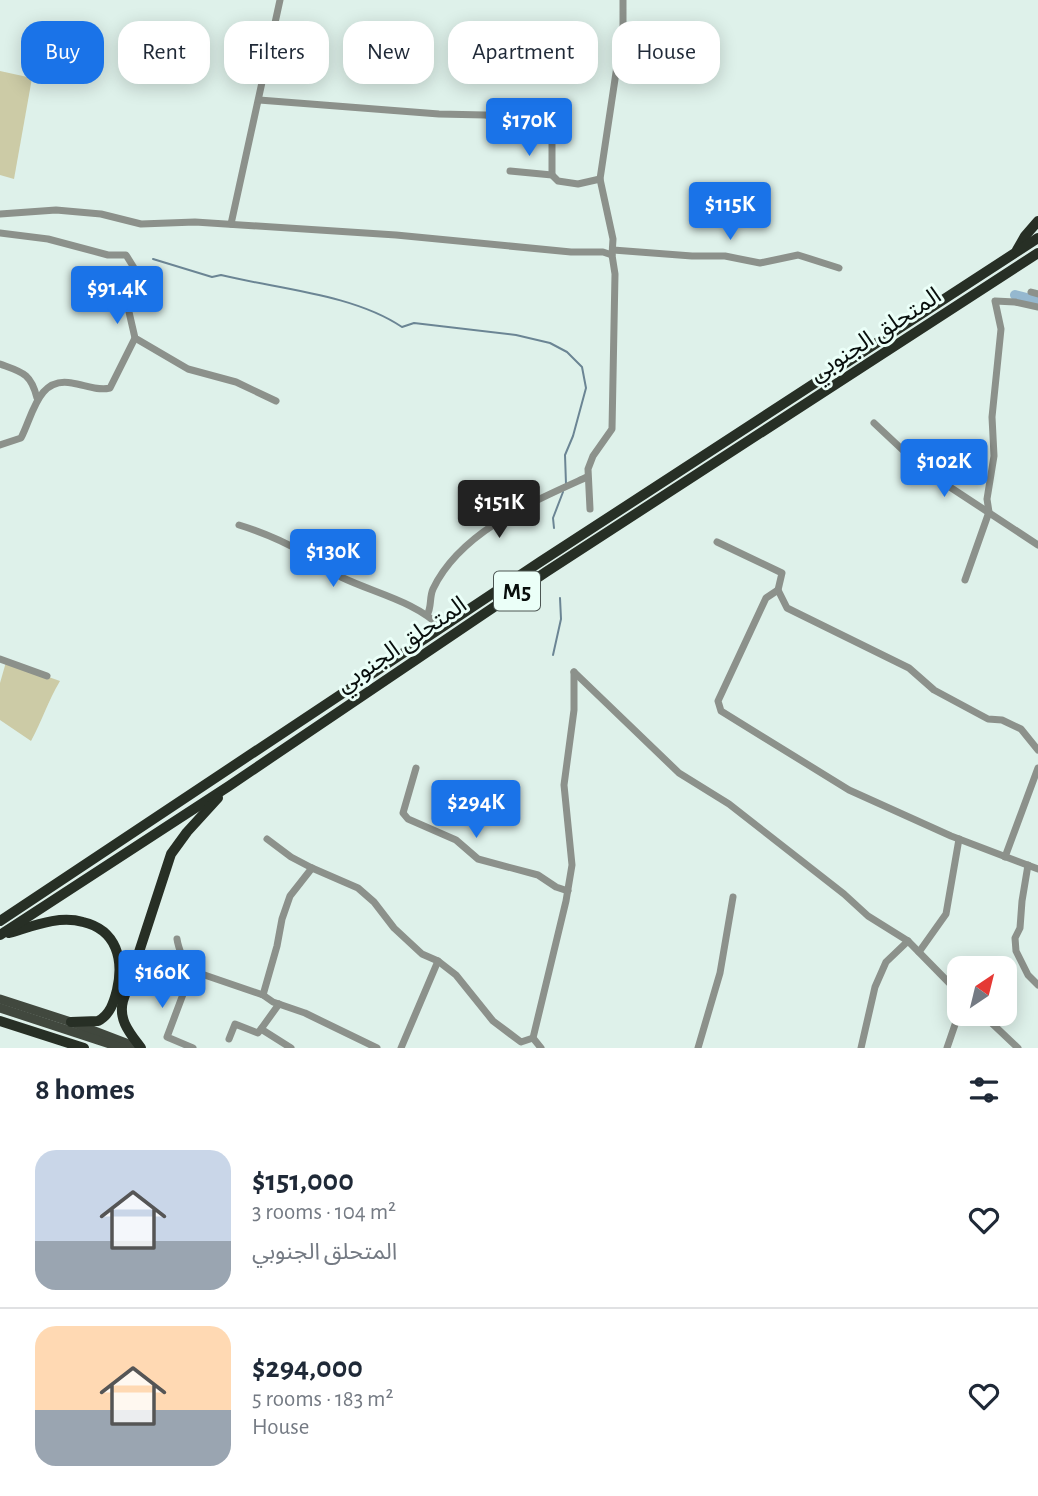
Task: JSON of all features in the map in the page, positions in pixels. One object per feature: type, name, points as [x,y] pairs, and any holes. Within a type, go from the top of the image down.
[{"type":"highway","points":[[1035,258],[1019,250],[1025,236],[1038,221]]},
{"type":"highway","name":"المتحلق الجنوبي","points":[[0,920],[1038,238]]},
{"type":"highway","name":"المتحلق الجنوبي","points":[[0,935],[229,786],[517,591],[1035,258]]},
{"type":"highway","points":[[140,1048],[127,1030],[121,1009],[164,873],[175,847],[229,786]]},
{"type":"highway","points":[[0,935],[53,921],[68,920],[94,926],[110,937],[121,960],[114,1002],[108,1013],[99,1021],[71,1022]]},
{"type":"highway","points":[[0,1021],[84,1048]]},
{"type":"main road","points":[[0,999],[140,1048]]},
{"type":"main road","points":[[0,1008],[122,1048]]},
{"type":"street","points":[[231,224],[280,0]]},
{"type":"street","points":[[590,509],[587,477],[593,456],[612,429],[615,274],[613,239],[600,179],[623,26],[623,0]]},
{"type":"street","points":[[259,100],[485,115],[527,122],[552,132],[552,175]]},
{"type":"street","points":[[510,171],[552,175],[558,181],[578,184],[600,179]]},
{"type":"street","points":[[0,214],[56,210],[101,214],[141,224],[195,222],[396,234],[571,252],[725,256],[760,263],[798,255],[839,268]]},
{"type":"street","points":[[0,233],[48,239],[108,255],[126,255],[136,271],[136,289],[130,312],[135,338],[110,388],[102,390],[62,381],[53,384],[37,398]]},
{"type":"street","points":[[965,580],[989,512],[987,499],[994,456],[992,417],[1001,329],[995,301],[1038,307]]},
{"type":"street","points":[[135,338],[188,369],[236,382],[276,401]]},
{"type":"street","points":[[0,365],[28,377],[33,383],[37,398],[32,417],[20,438],[0,445]]},
{"type":"street","points":[[874,423],[924,470],[1038,545]]},
{"type":"street","points":[[427,615],[432,590],[458,552],[519,508],[587,477]]},
{"type":"street","points":[[239,525],[267,534],[306,554],[340,576],[379,591],[427,615],[442,628]]},
{"type":"street","points":[[717,542],[782,573],[778,590],[787,608],[909,668],[934,690],[988,719],[1002,720],[1021,729],[1038,750]]},
{"type":"street","points":[[778,590],[766,598],[718,701],[721,711],[849,790],[959,839],[1038,869]]},
{"type":"street","points":[[0,659],[47,676]]},
{"type":"street","points":[[533,1038],[572,865],[564,785],[574,709],[574,673],[678,773],[729,804],[868,916],[908,941],[947,981]]},
{"type":"street","points":[[416,768],[403,813],[408,819],[456,840],[478,859],[538,875],[556,887],[568,891]]},
{"type":"street","points":[[1005,857],[1038,768]]},
{"type":"street","points":[[267,839],[312,868],[358,888],[422,954],[438,961],[456,975],[493,1021],[521,1042],[533,1038]]},
{"type":"street","points":[[919,952],[946,914],[959,839]]},
{"type":"street","points":[[1028,865],[1020,928],[1015,938],[1016,951],[1028,975],[1038,985]]},
{"type":"street","points":[[263,995],[290,896],[312,868]]},
{"type":"street","points":[[698,1048],[720,972],[733,897]]},
{"type":"street","points":[[177,939],[188,981],[167,1037],[193,1048]]},
{"type":"street","points":[[861,1048],[875,987],[886,962],[908,941]]},
{"type":"street","points":[[167,958],[187,969],[263,995],[377,1048]]},
{"type":"street","points":[[401,1048],[438,961]]},
{"type":"street","points":[[229,1039],[235,1024],[258,1033],[279,1004]]},
{"type":"street","points":[[947,1048],[955,1026]]},
{"type":"street","points":[[995,1026],[1018,1048]]},
{"type":"street","points":[[261,1029],[291,1048]]},
{"type":"street","points":[[533,1038],[541,1048]]},
{"type":"green space","points":[[0,71],[21,76],[21,84],[31,84],[14,179],[0,175]]},
{"type":"green space","points":[[6,662],[60,681],[31,741],[0,720],[0,683]]},
{"type":"waterway","points":[[153,259],[212,277],[221,275],[338,300],[361,307],[402,327],[414,323],[516,335],[550,343],[567,352],[582,367],[586,388],[565,455],[566,484]]},
{"type":"waterway","points":[[1015,295],[1038,301]]},
{"type":"waterway","points":[[554,528],[553,518],[563,492]]},
{"type":"waterway","points":[[553,655],[561,619],[560,598]]}]
